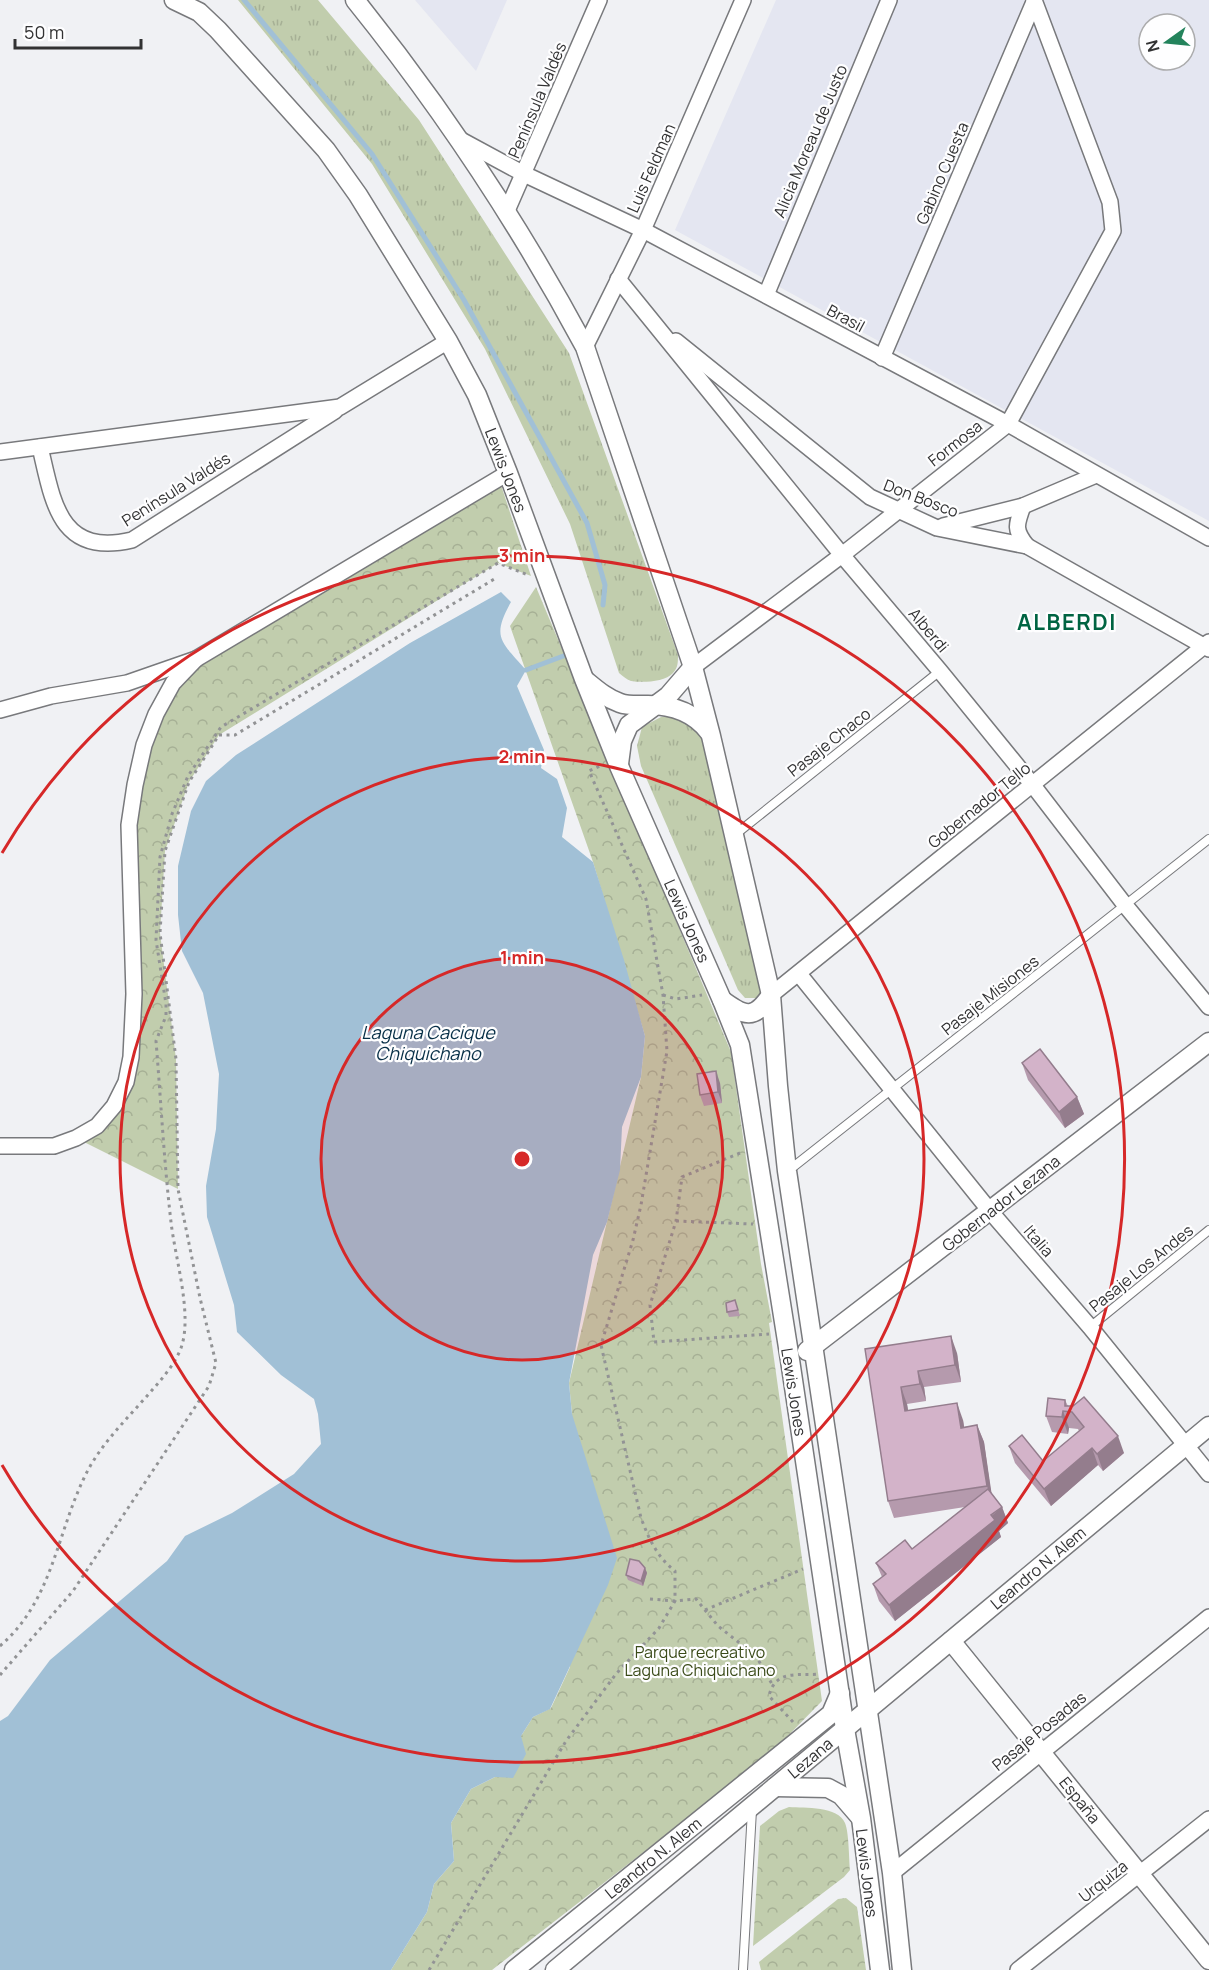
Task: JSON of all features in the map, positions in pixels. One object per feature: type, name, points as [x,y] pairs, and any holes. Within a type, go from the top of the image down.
[{"type":"street","name":"Lewis Jones","points":[[174,0],[199,12],[218,30],[326,150],[358,195],[448,341],[477,395],[508,474],[613,764],[714,997],[740,1045],[845,1729],[861,1818],[880,1970]]},
{"type":"street","name":"Lewis Jones","points":[[355,0],[404,61],[460,140],[563,306],[585,347],[693,667],[771,996],[787,1171],[892,1873],[902,1970]]},
{"type":"street","name":"Península Valdés","points":[[506,213],[599,0]]},
{"type":"street","name":"Luis Feldman","points":[[585,347],[643,230],[743,0]]},
{"type":"street","name":"Alicia Moreau de Justo","points":[[766,295],[889,0]]},
{"type":"street","name":"Formosa","points":[[693,667],[842,555],[1008,424],[1113,231],[1110,202],[1034,1]]},
{"type":"street","name":"Gabino Cuesta","points":[[882,357],[1034,1]]},
{"type":"street","name":"Brasil","points":[[460,140],[524,174],[643,230],[766,295],[1008,424],[1209,538]]},
{"type":"street","name":"Alberdi","points":[[618,279],[1032,784],[1125,905],[1209,1007]]},
{"type":"street","name":"Don Bosco","points":[[653,322],[870,497],[937,528],[1027,546],[1207,646]]},
{"type":"street","name":"Península Valdés","points":[[40,447],[59,515],[73,532],[94,543],[116,544],[132,540],[448,341]]},
{"type":"street","name":"Península Valdés","points":[[0,452],[340,407]]},
{"type":"street","points":[[0,710],[51,696],[127,683],[196,659],[508,474]]},
{"type":"street","points":[[937,528],[1023,506],[1096,475]]},
{"type":"street","points":[[1023,506],[1017,523],[1018,535],[1027,546]]},
{"type":"street","name":"Gobernador Tello","points":[[771,996],[1032,784],[1207,646]]},
{"type":"street","points":[[0,1146],[54,1146],[76,1138],[97,1126],[114,1106],[126,1082],[131,1057],[134,994],[129,825],[135,785],[144,745],[156,714],[173,683],[196,659]]},
{"type":"street","points":[[613,764],[629,725],[658,705],[693,667]]},
{"type":"street","points":[[584,680],[604,696],[622,704],[658,705],[683,711],[699,719],[711,736]]},
{"type":"street","name":"Italia","points":[[799,974],[990,1211],[1090,1327],[1209,1474]]},
{"type":"street","points":[[714,997],[738,1012],[749,1014],[762,1009],[771,996]]},
{"type":"street","name":"Gobernador Lezana","points":[[790,1360],[815,1347],[1209,1042]]},
{"type":"street","name":"Leandro N. Alem","points":[[868,1710],[1209,1426]]},
{"type":"street","name":"Pasaje Posadas","points":[[892,1873],[1209,1617]]},
{"type":"street","name":"España","points":[[951,1641],[1209,1960]]},
{"type":"street","name":"Leandro N. Alem","points":[[514,1970],[831,1714],[840,1693]]},
{"type":"street","name":"Lezana","points":[[752,1806],[868,1710]]},
{"type":"street","points":[[775,1787],[828,1788],[841,1795],[861,1818]]},
{"type":"street","name":"Leandro N. Alem","points":[[555,1970],[752,1806]]},
{"type":"street","name":"Urquiza","points":[[1018,1970],[1209,1819]]},
{"type":"lane","name":"Pasaje Chaco","points":[[734,835],[940,671]]},
{"type":"lane","name":"Pasaje Misiones","points":[[787,1171],[1209,839]]},
{"type":"lane","name":"Pasaje Los Andes","points":[[1090,1327],[1209,1230]]},
{"type":"lane","points":[[743,1970],[752,1806]]},
{"type":"path","points":[[0,1646],[34,1608],[49,1575],[83,1480],[98,1452],[168,1371],[181,1347],[186,1322],[171,1223],[156,1041],[166,1016],[156,940],[160,857],[172,814],[188,776],[221,727],[498,563],[531,576]]},
{"type":"path","points":[[0,1675],[73,1591],[209,1386],[216,1363],[178,1189],[176,1059],[160,933],[165,851],[189,782],[219,735],[235,735],[496,578]]},
{"type":"path","points":[[429,1970],[566,1741],[616,1674],[659,1628],[675,1601],[675,1571],[665,1563],[651,1543],[641,1518],[601,1345],[642,1205],[667,1051],[663,995],[646,900],[589,771],[613,764]]},
{"type":"path","points":[[663,995],[676,999],[714,997]]},
{"type":"path","points":[[747,1150],[682,1177],[676,1221],[651,1305],[654,1342],[777,1334]]},
{"type":"path","points":[[676,1221],[759,1224]]},
{"type":"path","points":[[705,1610],[807,1567]]},
{"type":"path","points":[[650,1599],[675,1601],[696,1599],[718,1626],[756,1656],[772,1684],[770,1696],[799,1730]]},
{"type":"path","points":[[772,1684],[781,1677],[822,1674]]},
{"type":"shaded area","points":[[415,0],[507,0],[476,71]]},
{"type":"shaded area","points":[[776,0],[1209,0],[1209,521],[675,230]]},
{"type":"green space","points":[[238,0],[318,0],[419,120],[569,353],[678,655],[677,667],[669,676],[653,681],[636,682],[628,680],[619,673],[570,524],[485,349],[372,164]]},
{"type":"green space","points":[[497,473],[531,576],[498,563],[219,735],[189,782],[165,851],[160,933],[176,1059],[178,1189],[76,1138],[126,1082],[135,785],[173,683]]},
{"type":"green space","name":"Parque recreativo Laguna Chiquichano","points":[[536,587],[731,1052],[761,1264],[772,1322],[769,1323],[822,1701],[771,1753],[492,1970],[391,1970],[427,1912],[434,1884],[454,1861],[451,1823],[471,1789],[495,1777],[533,1717],[551,1708],[570,1667],[572,1414],[569,1383],[641,1077],[645,1036],[593,862],[510,626]]},
{"type":"green space","points":[[680,715],[708,742],[763,992],[756,998],[745,998],[738,990],[641,766],[637,746],[642,727],[661,717]]},
{"type":"green space","points":[[789,1807],[820,1809],[836,1813],[841,1817],[847,1833],[850,1870],[844,1877],[753,1946],[760,1826],[779,1811]]},
{"type":"green space","points":[[846,1898],[857,1907],[866,1970],[761,1970],[759,1962],[838,1899]]},
{"type":"water","name":"Laguna Cacique Chiquichano","points":[[501,592],[511,602],[501,624],[500,632],[505,645],[526,670],[517,686],[544,750],[541,768],[557,779],[567,808],[562,837],[593,862],[645,1036],[641,1077],[622,1127],[620,1170],[607,1222],[593,1255],[569,1383],[572,1414],[617,1558],[608,1585],[550,1709],[533,1717],[521,1736],[526,1754],[513,1778],[495,1777],[471,1789],[451,1823],[454,1861],[434,1884],[427,1912],[391,1970],[0,1970],[0,1721],[8,1716],[50,1660],[167,1561],[185,1536],[232,1513],[294,1474],[321,1444],[314,1399],[281,1375],[237,1332],[234,1305],[207,1217],[206,1186],[216,1129],[219,1074],[203,993],[182,951],[178,915],[178,866],[191,811],[206,781],[236,755],[410,643]]},
{"type":"building","points":[[1040,1049],[1077,1097],[1059,1112],[1022,1063]]},
{"type":"building","points":[[716,1071],[718,1092],[700,1095],[697,1074]]},
{"type":"building","points":[[735,1300],[738,1310],[727,1312],[726,1303]]},
{"type":"building","points":[[951,1336],[955,1365],[918,1371],[920,1384],[901,1387],[905,1411],[957,1403],[961,1428],[977,1425],[987,1486],[888,1501],[865,1349]]},
{"type":"building","points":[[1084,1397],[1118,1436],[1097,1454],[1092,1448],[1044,1489],[1009,1446],[1022,1435],[1043,1461],[1084,1427],[1072,1412],[1063,1411],[1062,1417],[1046,1416],[1048,1398],[1065,1400],[1065,1406],[1073,1406]]},
{"type":"building","points":[[988,1489],[1002,1507],[991,1515],[995,1520],[889,1605],[873,1584],[886,1574],[876,1563],[905,1540],[912,1549]]},
{"type":"building","points":[[630,1559],[639,1561],[645,1568],[641,1581],[626,1575]]},
{"type":"waterway","points":[[244,0],[372,154],[464,300],[587,523],[605,585],[603,605]]},
{"type":"waterway","points":[[526,670],[566,655]]},
{"type":"district","name":"ALBERDI","points":[[1067,622]]}]
